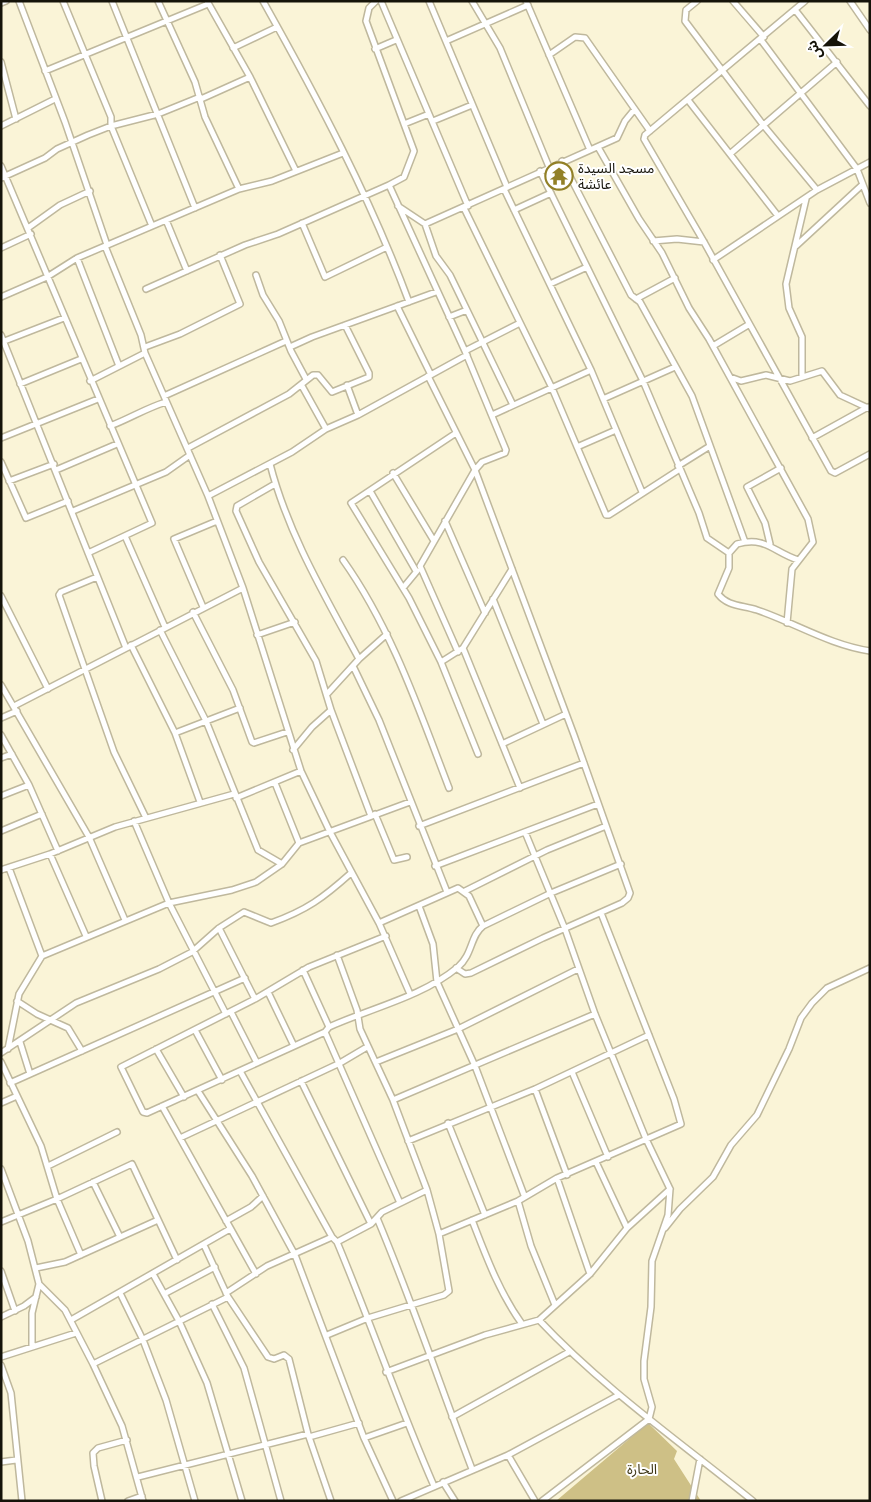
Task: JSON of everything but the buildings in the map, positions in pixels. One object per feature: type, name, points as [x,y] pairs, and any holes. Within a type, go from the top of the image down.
[{"type":"street","points":[[1,4],[6,1]]},
{"type":"street","points":[[19,1],[90,192],[106,245],[145,350],[208,496],[243,588],[287,732],[301,771],[351,873],[386,936],[410,994]]},
{"type":"street","points":[[63,1],[111,117],[112,126],[152,226]]},
{"type":"street","points":[[112,1],[195,208]]},
{"type":"street","points":[[158,1],[200,98],[205,117],[239,189]]},
{"type":"street","points":[[263,1],[312,87],[365,196],[409,302]]},
{"type":"street","points":[[146,289],[365,196],[404,177],[414,153],[365,17],[369,8],[376,1]]},
{"type":"street","points":[[381,1],[396,40],[433,121],[466,207],[552,388],[606,515],[609,515],[710,446]]},
{"type":"street","points":[[428,1],[514,210],[591,370],[642,492]]},
{"type":"street","points":[[472,1],[500,48],[549,167]]},
{"type":"street","points":[[696,1],[686,10],[684,14],[685,21],[764,126],[817,190]]},
{"type":"street","points":[[734,1],[857,169],[870,203]]},
{"type":"street","points":[[850,1],[870,30]]},
{"type":"street","points":[[45,71],[128,39],[207,2],[250,77],[296,171]]},
{"type":"street","points":[[446,41],[487,24],[527,3],[590,150]]},
{"type":"street","points":[[801,3],[796,11],[644,135],[644,139],[704,242],[778,379],[833,473],[870,454]]},
{"type":"street","points":[[796,11],[870,106]]},
{"type":"street","points":[[234,48],[277,26]]},
{"type":"street","points":[[550,55],[575,37],[585,38],[650,131]]},
{"type":"street","points":[[375,49],[396,40]]},
{"type":"street","points":[[1,62],[16,119]]},
{"type":"street","points":[[731,153],[837,62]]},
{"type":"street","points":[[3,177],[45,158],[57,148],[112,126],[158,114],[250,77]]},
{"type":"street","points":[[1,126],[55,99]]},
{"type":"street","points":[[688,100],[778,216]]},
{"type":"street","points":[[433,121],[472,105]]},
{"type":"street","points":[[425,224],[617,138],[625,121],[634,110]]},
{"type":"street","points":[[404,124],[429,114]]},
{"type":"street","points":[[598,147],[675,278],[689,308],[713,346],[808,519],[813,540],[798,560],[792,572],[787,623]]},
{"type":"street","points":[[1,297],[47,276],[77,258],[239,189],[272,181],[343,153]]},
{"type":"street","points":[[562,161],[631,296],[640,302],[692,396],[745,542]]},
{"type":"street","points":[[713,260],[817,190],[870,162]]},
{"type":"street","points":[[1,166],[3,177],[30,231],[98,400],[152,523],[88,553]]},
{"type":"street","points":[[540,171],[643,381],[699,513],[707,538],[729,553]]},
{"type":"street","points":[[389,185],[436,292],[466,353],[506,452],[482,462],[475,470],[420,566],[403,588]]},
{"type":"street","points":[[796,246],[804,236],[862,186]]},
{"type":"street","points":[[1,248],[30,231],[60,205],[90,192]]},
{"type":"street","points":[[514,210],[551,193]]},
{"type":"street","points":[[802,377],[802,337],[789,308],[786,284],[790,259],[796,246],[806,199]]},
{"type":"street","points":[[398,206],[425,224],[436,256],[450,275],[513,405]]},
{"type":"street","points":[[166,220],[187,271]]},
{"type":"street","points":[[302,223],[325,277],[387,247]]},
{"type":"street","points":[[653,241],[677,239],[704,242]]},
{"type":"street","points":[[90,380],[119,366],[145,350],[240,304],[220,256]]},
{"type":"street","points":[[77,258],[119,366]]},
{"type":"street","points":[[550,284],[587,267]]},
{"type":"street","points":[[256,275],[263,295],[279,321],[286,341],[306,379]]},
{"type":"street","points":[[636,299],[675,278]]},
{"type":"street","points":[[290,347],[436,292]]},
{"type":"street","points":[[397,306],[475,470],[628,885],[628,898],[601,913],[471,973],[466,974],[456,968]]},
{"type":"street","points":[[449,318],[467,310]]},
{"type":"street","points":[[3,342],[64,318]]},
{"type":"street","points":[[208,496],[270,464],[326,429],[358,415],[430,376],[483,342],[520,323]]},
{"type":"street","points":[[188,448],[302,386],[306,379],[313,375],[318,375],[332,392],[370,375],[345,325]]},
{"type":"street","points":[[713,346],[748,325]]},
{"type":"street","points":[[1,336],[54,464],[97,577],[128,646],[175,734],[200,802]]},
{"type":"street","points":[[110,426],[129,419],[148,407],[286,341]]},
{"type":"street","points":[[20,384],[81,358]]},
{"type":"street","points":[[602,399],[675,367]]},
{"type":"street","points":[[492,415],[591,370]]},
{"type":"street","points":[[730,377],[742,381],[762,375],[790,381],[822,371],[840,395],[869,408]]},
{"type":"street","points":[[346,385],[358,415]]},
{"type":"street","points":[[302,386],[326,429]]},
{"type":"street","points":[[1,438],[98,400]]},
{"type":"street","points":[[812,438],[869,408]]},
{"type":"street","points":[[577,447],[616,430]]},
{"type":"street","points":[[456,433],[393,473],[386,481],[352,501],[351,505],[403,588],[441,662],[478,754]]},
{"type":"street","points":[[56,470],[117,444]]},
{"type":"street","points":[[73,512],[166,472],[190,455]]},
{"type":"street","points":[[1,462],[26,518],[68,501]]},
{"type":"street","points":[[10,481],[54,464]]},
{"type":"street","points":[[270,464],[288,520],[310,568],[359,659]]},
{"type":"street","points":[[780,468],[747,487],[765,523],[770,544],[780,553],[798,560]]},
{"type":"street","points":[[393,473],[434,541]]},
{"type":"street","points":[[275,484],[236,508],[259,562],[316,661],[332,710],[373,815],[394,860],[408,857]]},
{"type":"street","points":[[370,491],[416,571]]},
{"type":"street","points":[[203,607],[174,539],[217,520]]},
{"type":"street","points":[[445,521],[484,613]]},
{"type":"street","points":[[125,536],[162,629],[206,721],[258,850],[282,864]]},
{"type":"street","points":[[770,544],[745,542],[737,544],[729,553],[729,568],[718,592],[719,596],[733,604],[756,609],[833,642],[870,651]]},
{"type":"street","points":[[343,560],[361,585],[387,634],[449,788]]},
{"type":"street","points":[[420,566],[458,652]]},
{"type":"street","points":[[441,662],[463,648],[512,569]]},
{"type":"street","points":[[97,577],[59,593],[114,752],[146,818]]},
{"type":"street","points":[[1,718],[86,668],[243,588]]},
{"type":"street","points":[[1,596],[48,689]]},
{"type":"street","points":[[493,599],[543,724]]},
{"type":"street","points":[[194,612],[225,673],[253,743],[287,732]]},
{"type":"street","points":[[257,635],[295,622]]},
{"type":"street","points":[[328,693],[359,659],[387,634]]},
{"type":"street","points":[[463,648],[520,788]]},
{"type":"street","points":[[353,666],[379,720],[446,892]]},
{"type":"street","points":[[1,685],[89,837],[125,920]]},
{"type":"street","points":[[175,734],[240,708]]},
{"type":"street","points":[[293,750],[312,727],[332,710]]},
{"type":"street","points":[[502,744],[566,714]]},
{"type":"street","points":[[1,735],[29,785],[58,851]]},
{"type":"street","points":[[1,758],[12,754]]},
{"type":"street","points":[[420,826],[584,763]]},
{"type":"street","points":[[1,870],[50,854],[89,837],[134,821],[200,802],[235,796],[275,783],[301,771]]},
{"type":"street","points":[[275,783],[300,843]]},
{"type":"street","points":[[1,796],[29,785]]},
{"type":"street","points":[[8,1049],[17,1001],[42,956],[86,936],[169,903],[232,890],[256,882],[282,864],[300,843],[410,802]]},
{"type":"street","points":[[435,866],[598,804]]},
{"type":"street","points":[[1,831],[42,814]]},
{"type":"street","points":[[134,821],[192,952],[257,1063]]},
{"type":"street","points":[[465,891],[535,856],[606,826]]},
{"type":"street","points":[[525,832],[566,929],[578,970],[595,1014],[646,1139],[670,1190],[668,1215],[652,1261],[652,1301],[644,1361],[644,1379],[652,1407],[649,1419],[542,1501]]},
{"type":"street","points":[[50,854],[86,936]]},
{"type":"street","points":[[386,936],[303,970],[255,1000],[121,1067],[120,1069],[143,1112],[147,1113],[198,1091],[356,1015],[437,982],[456,968],[469,955],[475,934],[483,926],[552,893],[620,864]]},
{"type":"street","points":[[9,868],[42,956]]},
{"type":"street","points":[[1,1053],[20,1042],[76,1002],[159,969],[192,952],[220,928],[244,912],[271,923],[300,913],[317,903],[351,873]]},
{"type":"street","points":[[379,923],[458,888],[465,891],[483,926]]},
{"type":"street","points":[[418,906],[433,944],[437,982],[475,1066],[524,1195]]},
{"type":"street","points":[[439,1234],[518,1201],[524,1195],[557,1178],[646,1139],[679,1127],[681,1121],[601,913]]},
{"type":"street","points":[[220,928],[255,1000]]},
{"type":"street","points":[[327,1335],[368,1318],[444,1295],[449,1291],[439,1234],[427,1190],[393,1100],[367,1047],[356,1015],[357,1010],[337,955]]},
{"type":"street","points":[[664,1230],[687,1202],[713,1177],[731,1144],[756,1115],[790,1049],[802,1018],[812,1002],[827,988],[870,968]]},
{"type":"street","points":[[303,970],[340,1063],[400,1203]]},
{"type":"street","points":[[376,1062],[458,1029],[578,970]]},
{"type":"street","points":[[10,1083],[245,978]]},
{"type":"street","points":[[268,992],[294,1046]]},
{"type":"street","points":[[17,1001],[68,1028],[82,1051]]},
{"type":"street","points":[[393,1100],[595,1014]]},
{"type":"street","points":[[195,1030],[222,1080]]},
{"type":"street","points":[[408,1141],[448,1123],[535,1089],[649,1035]]},
{"type":"street","points":[[20,1042],[30,1074]]},
{"type":"street","points":[[180,1138],[340,1063],[367,1047]]},
{"type":"street","points":[[156,1048],[184,1097]]},
{"type":"street","points":[[1,1062],[48,1166],[58,1199],[81,1255]]},
{"type":"street","points":[[240,1071],[255,1102],[298,1172],[332,1237],[337,1242],[368,1318],[386,1372],[434,1486]]},
{"type":"street","points":[[572,1072],[608,1157]]},
{"type":"street","points":[[301,1081],[371,1224]]},
{"type":"street","points":[[535,1089],[567,1175]]},
{"type":"street","points":[[198,1091],[263,1196],[295,1255],[327,1335],[364,1438],[393,1501]]},
{"type":"street","points":[[1,1103],[17,1096]]},
{"type":"street","points":[[162,1106],[256,1274]]},
{"type":"street","points":[[448,1123],[485,1215]]},
{"type":"street","points":[[48,1166],[117,1132]]},
{"type":"street","points":[[596,1162],[627,1228]]},
{"type":"street","points":[[1,1222],[58,1199],[132,1164],[177,1260]]},
{"type":"street","points":[[1,1169],[19,1215],[36,1268],[38,1284],[32,1313],[32,1346]]},
{"type":"street","points":[[557,1178],[590,1274]]},
{"type":"street","points":[[93,1182],[120,1238]]},
{"type":"street","points":[[337,1242],[371,1224],[382,1212],[427,1190]]},
{"type":"street","points":[[386,1372],[429,1355],[539,1320],[590,1274],[627,1228],[670,1190]]},
{"type":"street","points":[[226,1221],[251,1207],[263,1196]]},
{"type":"street","points":[[518,1201],[531,1246],[555,1305]]},
{"type":"street","points":[[377,1218],[413,1305],[429,1355],[472,1469]]},
{"type":"street","points":[[36,1268],[57,1265],[158,1220]]},
{"type":"street","points":[[472,1220],[508,1305],[522,1324]]},
{"type":"street","points":[[71,1320],[204,1246],[230,1229]]},
{"type":"street","points":[[93,1364],[212,1304],[275,1262],[295,1255],[332,1237]]},
{"type":"street","points":[[204,1246],[227,1295],[268,1357],[274,1360],[284,1355],[289,1359],[309,1436],[331,1501]]},
{"type":"street","points":[[164,1294],[215,1267]]},
{"type":"street","points":[[1,1271],[15,1312]]},
{"type":"street","points":[[153,1274],[179,1321],[207,1383],[242,1501]]},
{"type":"street","points":[[38,1284],[60,1302],[71,1320],[127,1440],[138,1477],[142,1499],[128,1501]]},
{"type":"street","points":[[120,1293],[143,1340],[166,1400],[195,1501]]},
{"type":"street","points":[[1,1317],[15,1312],[36,1297]]},
{"type":"street","points":[[212,1304],[244,1368],[281,1501]]},
{"type":"street","points":[[539,1320],[569,1352],[619,1395],[753,1501]]},
{"type":"street","points":[[1,1358],[32,1346],[76,1333]]},
{"type":"street","points":[[452,1417],[569,1352]]},
{"type":"street","points":[[1,1365],[11,1393],[16,1460],[22,1501]]},
{"type":"street","points":[[401,1501],[508,1455],[619,1395]]},
{"type":"street","points":[[138,1477],[264,1444],[309,1436],[359,1423]]},
{"type":"street","points":[[364,1438],[407,1424]]},
{"type":"street","points":[[102,1501],[94,1466],[93,1452],[98,1448],[127,1440]]},
{"type":"street","points":[[508,1455],[535,1501]]},
{"type":"street","points":[[692,1501],[700,1459]]},
{"type":"street","points":[[1,1462],[16,1460]]},
{"type":"street","points":[[443,1482],[455,1501]]},
{"type":"green space","name":"الحارة","points":[[648,1423],[677,1451],[674,1459],[701,1501],[556,1501]]},
{"type":"place","name":"مسجد السيدة عائشة","points":[[559,176]]}]
